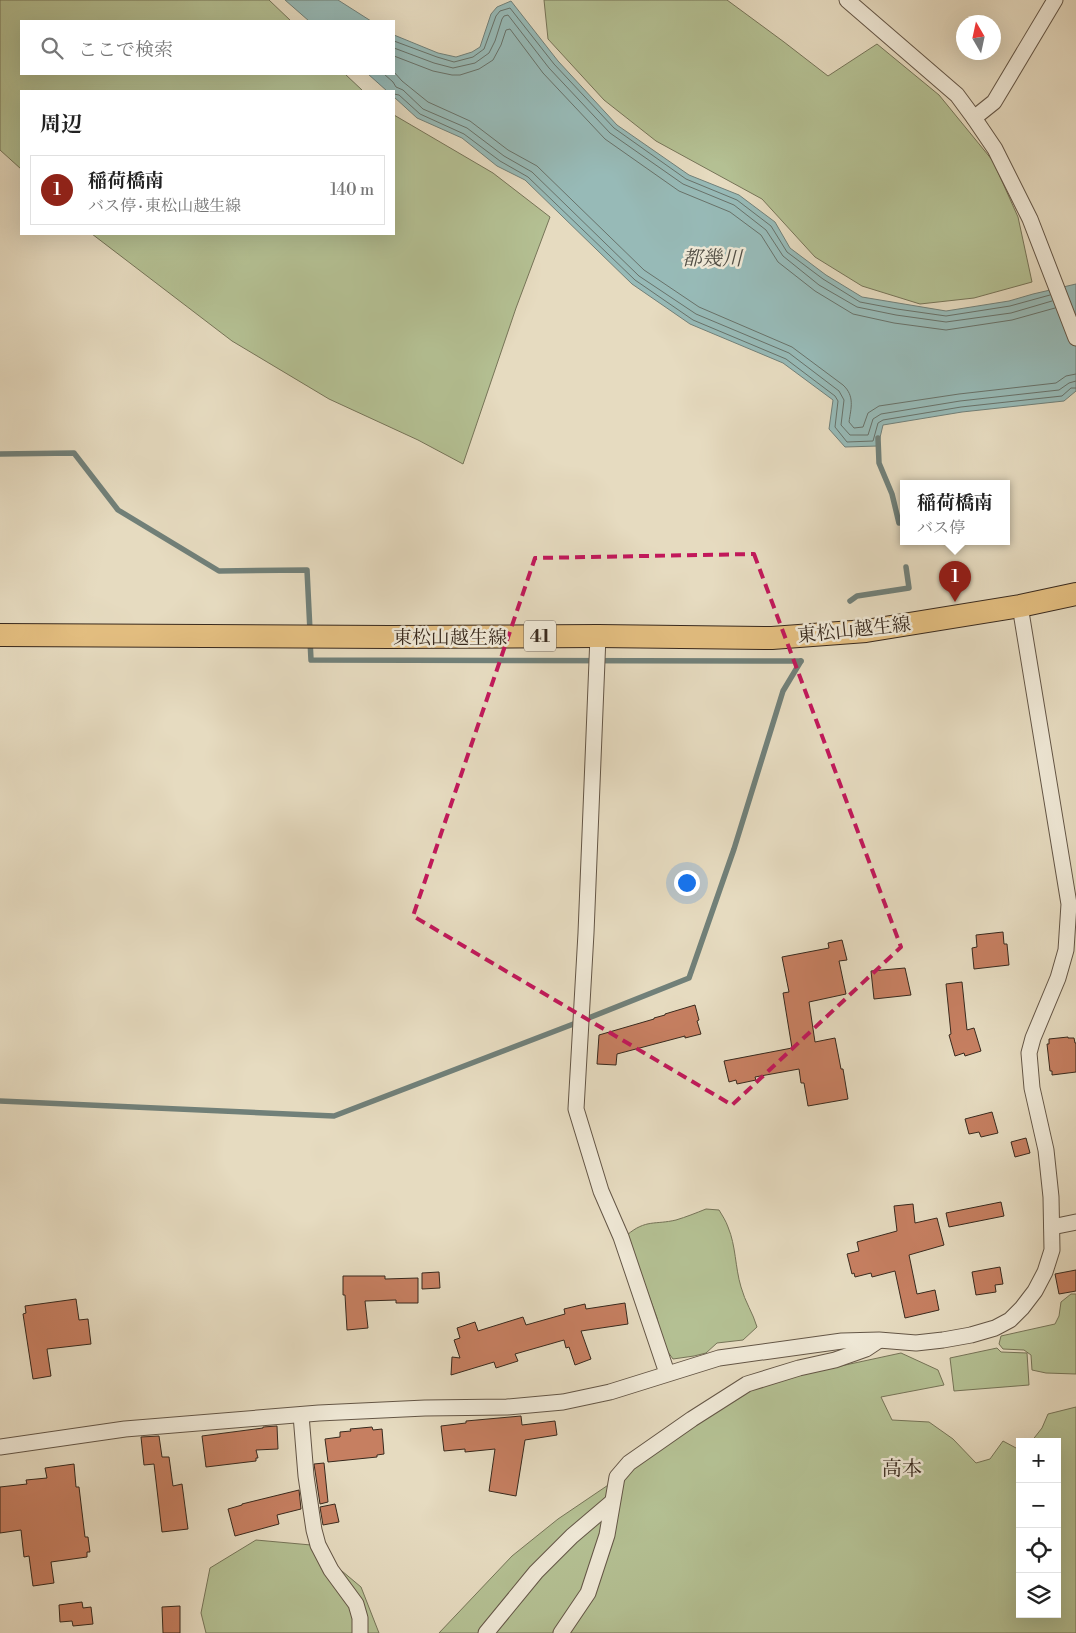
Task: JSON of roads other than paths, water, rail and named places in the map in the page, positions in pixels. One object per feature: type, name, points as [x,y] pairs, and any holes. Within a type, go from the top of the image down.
[{"type":"main road","name":"東松山越生線","points":[[0,635],[772,638],[866,631],[1020,606],[1076,594]]},
{"type":"street","points":[[847,0],[957,95],[974,118],[995,149],[1030,219],[1076,338]]},
{"type":"street","points":[[974,118],[994,102],[1055,0]]},
{"type":"street","points":[[0,1448],[125,1430],[301,1414],[425,1408],[507,1407],[563,1402],[610,1392],[719,1358],[842,1340],[916,1343],[943,1340],[971,1335],[994,1328],[1010,1320],[1035,1291],[1045,1272],[1052,1250],[1051,1197],[1046,1150],[1032,1088],[1029,1053],[1033,1038],[1058,978],[1066,950],[1069,904],[1020,606]]},
{"type":"street","points":[[598,636],[586,933],[576,1109],[601,1191],[621,1237],[667,1373]]},
{"type":"street","points":[[1052,1226],[1076,1222]]},
{"type":"street","points":[[561,1633],[588,1593],[607,1535],[617,1477],[629,1463],[692,1418],[747,1384],[835,1360],[866,1349],[879,1340]]},
{"type":"street","points":[[301,1414],[306,1476],[318,1546],[331,1570],[356,1604],[360,1618],[360,1633]]},
{"type":"street","points":[[486,1633],[536,1572],[572,1536],[612,1502]]},
{"type":"water","points":[[285,0],[338,0],[369,20],[308,20]]},
{"type":"water","name":"都幾川","points":[[511,1],[558,61],[617,125],[689,175],[739,195],[775,222],[790,248],[826,275],[862,297],[946,311],[1009,301],[1076,284],[1076,391],[1064,401],[962,412],[883,425],[878,446],[845,447],[829,429],[833,400],[783,363],[690,324],[632,284],[525,180],[497,166],[462,138],[417,118],[395,98],[395,90],[386,90],[369,75],[395,75],[395,35],[438,53],[456,57],[472,52],[480,47],[491,14],[497,7]]},
{"type":"waterway","points":[[878,438],[879,463],[892,494],[899,523]]},
{"type":"waterway","points":[[0,454],[74,453],[118,510],[219,571],[307,570],[310,631]]},
{"type":"waterway","points":[[850,601],[857,596],[909,588],[906,567]]},
{"type":"waterway","points":[[310,640],[311,660],[801,661]]},
{"type":"waterway","points":[[0,1101],[334,1116],[689,978],[734,849],[783,691],[801,661]]},
{"type":"place","name":"稲荷橋南","points":[[955,602]]},
{"type":"district","name":"高本","points":[[902,1468]]}]
